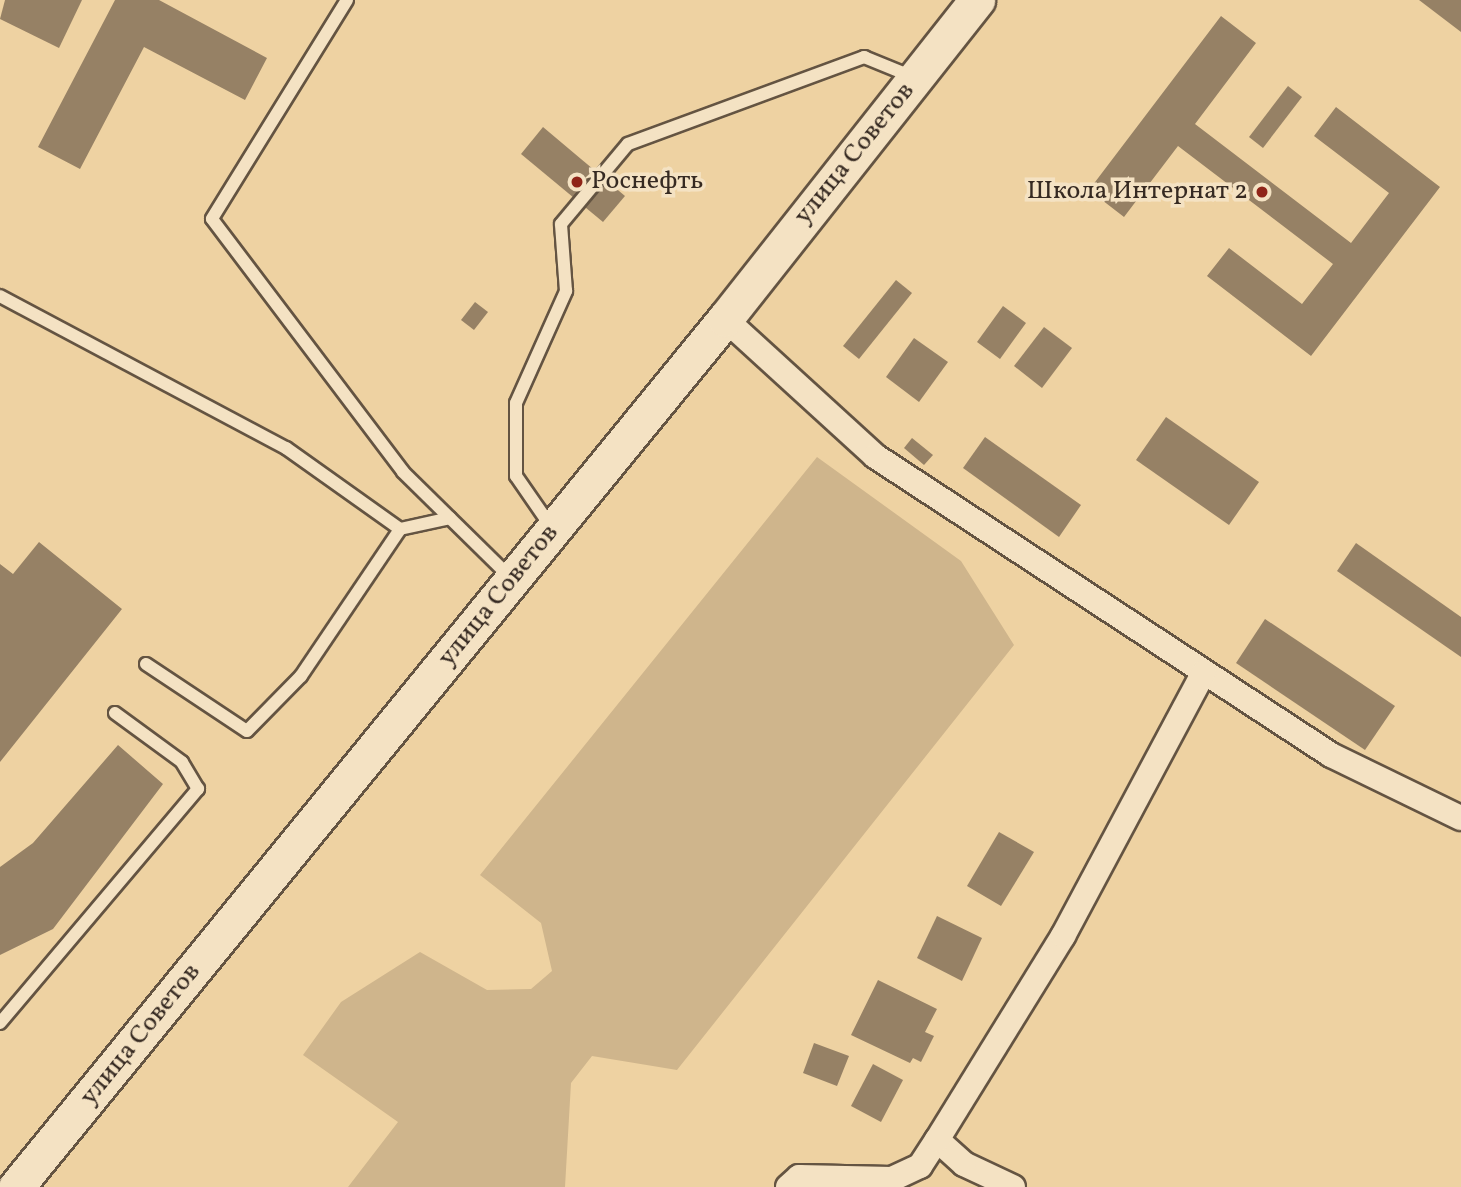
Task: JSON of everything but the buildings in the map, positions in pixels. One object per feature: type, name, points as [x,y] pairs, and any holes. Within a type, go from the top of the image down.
[{"type":"main road","name":"улица Советов","points":[[16,1187],[725,319],[977,0]]},
{"type":"street","points":[[725,319],[875,456],[1331,755],[1461,818]]},
{"type":"street","points":[[788,1187],[799,1177],[892,1178],[920,1166],[1063,936],[1204,672]]},
{"type":"street","points":[[937,1140],[964,1164],[1013,1187]]},
{"type":"lane","points":[[347,0],[212,219],[404,472],[513,580]]},
{"type":"lane","points":[[553,529],[516,476],[516,403],[566,291],[561,224],[628,144],[864,57],[916,78]]},
{"type":"lane","points":[[0,296],[286,448],[400,529]]},
{"type":"lane","points":[[146,664],[247,731],[301,676],[400,529],[450,517]]},
{"type":"lane","points":[[0,1023],[198,789],[182,762],[115,713]]},
{"type":"shaded area","points":[[817,457],[961,561],[1014,645],[677,1070],[592,1056],[571,1083],[565,1187],[348,1187],[398,1122],[303,1055],[341,1002],[420,952],[487,990],[531,989],[552,971],[541,923],[480,875]]},
{"type":"place","name":"Роснефть","points":[[577,182]]},
{"type":"place","name":"Школа Интернат 2","points":[[1262,192]]}]
